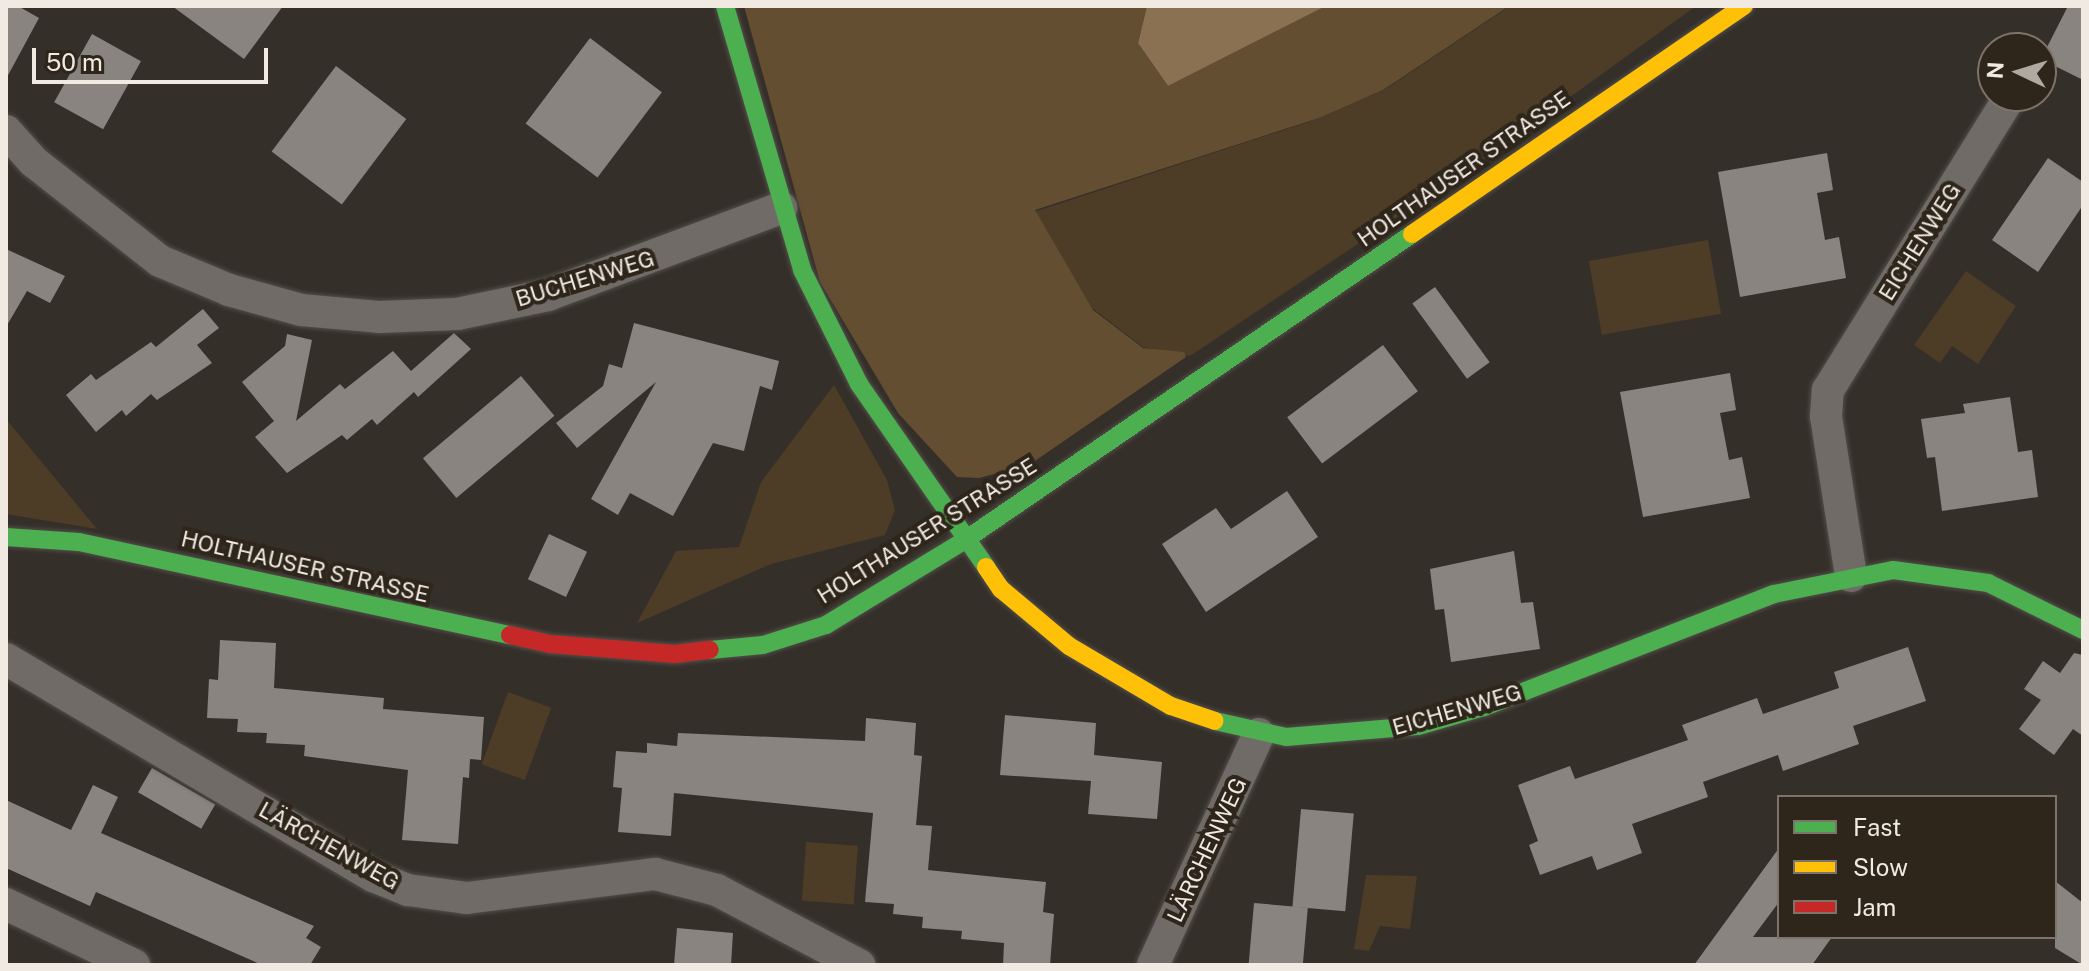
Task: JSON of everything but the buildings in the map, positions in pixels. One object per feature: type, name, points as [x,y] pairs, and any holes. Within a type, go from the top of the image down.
[{"type":"street","name":"EICHENWEG","points":[[725,6],[781,208],[802,270],[859,384],[1001,589],[1069,646],[1171,706],[1259,734],[1332,736],[1418,726],[1484,707],[1774,594],[1851,576],[1893,570],[1951,574],[2017,595],[2083,630]]},
{"type":"street","name":"HOLTHAUSER STRASSE","points":[[6,537],[110,548],[550,644],[675,654],[763,645],[826,625],[965,540],[1744,6]]},
{"type":"street","name":"EICHENWEG","points":[[1851,576],[1826,416],[1828,390],[2000,112]]},
{"type":"street","name":"BUCHENWEG","points":[[6,131],[34,162],[160,261],[229,290],[301,310],[379,317],[457,314],[548,295],[781,208]]},
{"type":"street","name":"LÄRCHENWEG","points":[[6,659],[373,876],[408,890],[467,898],[655,874],[717,890],[859,965]]},
{"type":"street","name":"LÄRCHENWEG","points":[[1153,965],[1259,734]]},
{"type":"street","points":[[6,904],[123,963]]},
{"type":"shaded area","points":[[744,6],[1147,6],[1138,43],[1168,86],[1326,6],[1509,6],[1383,90],[1319,118],[1035,210],[1093,310],[1143,348],[1184,352],[1186,357],[1029,465],[979,478],[957,477],[898,413],[820,282]]},
{"type":"shaded area","points":[[1147,6],[1326,6],[1168,86],[1138,43]]},
{"type":"shaded area","points":[[1510,6],[1696,6],[1479,163],[1190,356],[1143,347],[1092,308],[1034,212],[1314,120],[1384,90]]},
{"type":"shaded area","points":[[1708,240],[1721,314],[1602,335],[1589,261]]},
{"type":"shaded area","points":[[1966,271],[2016,306],[1978,364],[1952,346],[1940,363],[1914,345]]},
{"type":"shaded area","points":[[834,385],[887,480],[895,510],[885,535],[771,564],[637,623],[676,551],[739,547],[761,482]]},
{"type":"shaded area","points":[[6,419],[97,529],[6,514]]},
{"type":"shaded area","points":[[508,692],[551,708],[525,780],[482,764]]},
{"type":"shaded area","points":[[806,842],[858,846],[854,904],[802,901]]},
{"type":"shaded area","points":[[1366,875],[1417,876],[1410,929],[1380,926],[1369,951],[1354,949]]},
{"type":"traffic: fast","points":[[725,6],[802,270],[859,384],[986,567]]},
{"type":"traffic: fast","points":[[710,650],[763,645],[826,625],[965,540],[1412,234]]},
{"type":"traffic: fast","points":[[6,537],[79,542],[510,635]]},
{"type":"traffic: fast","points":[[1215,721],[1286,737],[1418,726],[1484,707],[1774,594],[1893,570],[1988,583],[2083,630]]},
{"type":"traffic: slow","points":[[1412,234],[1744,6]]},
{"type":"traffic: slow","points":[[986,567],[1001,589],[1069,646],[1171,706],[1215,721]]},
{"type":"traffic: jam","points":[[510,635],[550,644],[675,654],[710,650]]}]
